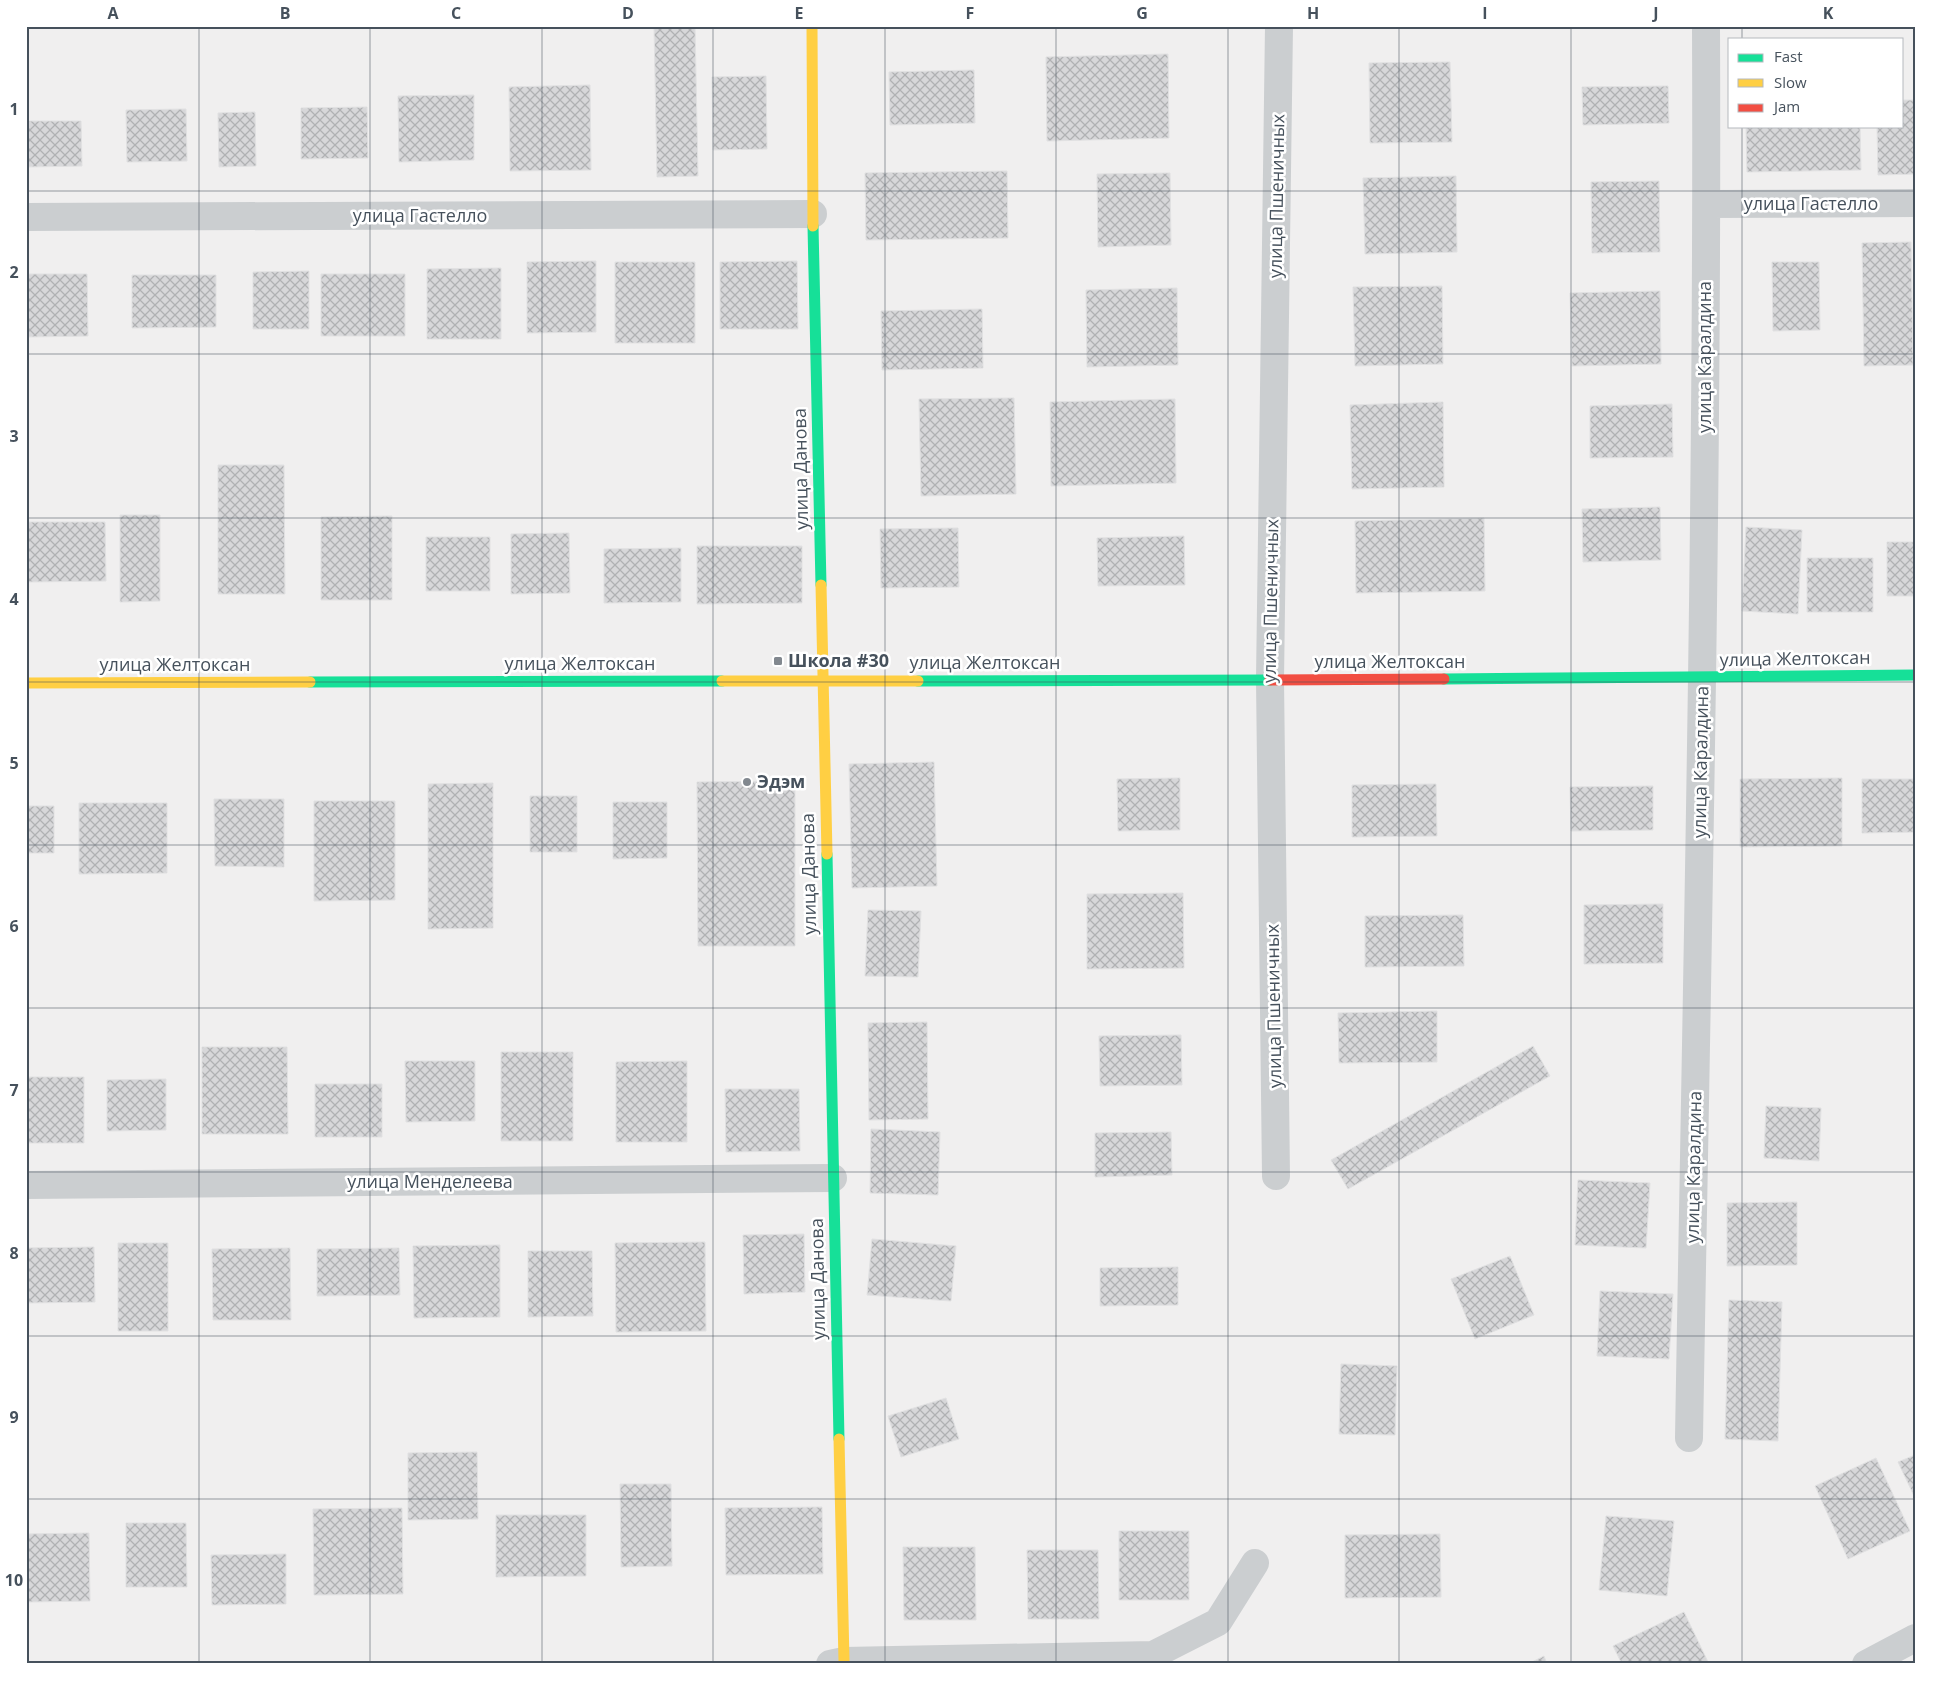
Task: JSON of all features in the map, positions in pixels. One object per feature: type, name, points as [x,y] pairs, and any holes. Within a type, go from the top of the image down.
[{"type":"main road","name":"улица Данова","points":[[812,26],[813,214],[833,1178],[837,1663]]},
{"type":"main road","name":"улица Желтоксан","points":[[26,683],[1270,680],[1915,675]]},
{"type":"street","name":"улица Пшеничных","points":[[1276,1176],[1270,680],[1279,26]]},
{"type":"street","name":"улица Каралдина","points":[[1688,1438],[1703,678],[1706,26]]},
{"type":"street","name":"улица Гастелло","points":[[1706,204],[1915,203]]},
{"type":"street","name":"улица Гастелло","points":[[26,217],[813,214]]},
{"type":"street","name":"улица Менделеева","points":[[26,1185],[833,1178]]},
{"type":"street","points":[[837,1663],[1153,1654],[1218,1622],[1255,1563]]},
{"type":"street","points":[[1866,1664],[1915,1638]]},
{"type":"building","points":[[654,26],[695,26],[698,176],[657,177]]},
{"type":"building","points":[[1168,54],[1169,138],[1047,141],[1046,57]]},
{"type":"building","points":[[1450,62],[1452,142],[1370,143],[1369,63]]},
{"type":"building","points":[[974,70],[975,123],[890,125],[889,72]]},
{"type":"building","points":[[766,76],[767,149],[713,150],[712,77]]},
{"type":"building","points":[[590,85],[591,170],[510,171],[509,87]]},
{"type":"building","points":[[1668,86],[1669,123],[1583,125],[1582,87]]},
{"type":"building","points":[[474,95],[474,160],[399,162],[398,96]]},
{"type":"building","points":[[1904,100],[1915,100],[1915,174],[1878,175],[1877,128],[1904,128]]},
{"type":"building","points":[[367,107],[368,158],[301,159],[301,108]]},
{"type":"building","points":[[186,109],[187,161],[127,162],[126,110]]},
{"type":"building","points":[[255,112],[256,166],[219,167],[218,113]]},
{"type":"building","points":[[26,121],[81,121],[82,166],[26,167]]},
{"type":"building","points":[[1746,128],[1860,128],[1861,170],[1747,172]]},
{"type":"building","points":[[1007,171],[1008,238],[866,240],[865,173]]},
{"type":"building","points":[[1170,173],[1171,245],[1098,247],[1097,174]]},
{"type":"building","points":[[1456,176],[1457,252],[1365,254],[1363,178]]},
{"type":"building","points":[[1659,181],[1660,252],[1592,253],[1591,182]]},
{"type":"building","points":[[1911,242],[1913,365],[1864,366],[1862,243]]},
{"type":"building","points":[[596,261],[596,332],[527,333],[527,262]]},
{"type":"building","points":[[797,261],[798,329],[720,329],[720,262]]},
{"type":"building","points":[[615,262],[695,262],[695,343],[615,343]]},
{"type":"building","points":[[1772,262],[1819,262],[1820,330],[1773,331]]},
{"type":"building","points":[[501,268],[501,339],[427,339],[427,269]]},
{"type":"building","points":[[309,271],[309,329],[253,329],[253,272]]},
{"type":"building","points":[[26,274],[87,274],[88,336],[26,337]]},
{"type":"building","points":[[321,274],[405,274],[405,336],[321,336]]},
{"type":"building","points":[[132,275],[216,275],[216,327],[132,328]]},
{"type":"building","points":[[1442,286],[1443,364],[1355,366],[1353,287]]},
{"type":"building","points":[[1177,288],[1178,365],[1087,367],[1086,290]]},
{"type":"building","points":[[1660,291],[1661,364],[1572,366],[1570,293]]},
{"type":"building","points":[[982,309],[983,368],[882,370],[881,311]]},
{"type":"building","points":[[1014,398],[1016,494],[921,496],[919,399]]},
{"type":"building","points":[[1175,399],[1176,483],[1051,486],[1050,402]]},
{"type":"building","points":[[1443,402],[1444,487],[1352,489],[1350,405]]},
{"type":"building","points":[[1672,404],[1673,457],[1590,458],[1590,406]]},
{"type":"building","points":[[218,465],[284,465],[285,594],[218,594]]},
{"type":"building","points":[[1660,507],[1661,560],[1583,562],[1582,509]]},
{"type":"building","points":[[120,515],[160,515],[160,601],[120,602]]},
{"type":"building","points":[[392,516],[392,600],[321,600],[321,517]]},
{"type":"building","points":[[1484,518],[1485,591],[1356,593],[1355,521]]},
{"type":"building","points":[[26,522],[105,522],[106,581],[26,582]]},
{"type":"building","points":[[1746,527],[1802,530],[1798,614],[1742,611]]},
{"type":"building","points":[[958,528],[959,587],[881,588],[880,529]]},
{"type":"building","points":[[569,533],[570,593],[511,594],[511,534]]},
{"type":"building","points":[[1184,536],[1185,585],[1098,586],[1097,538]]},
{"type":"building","points":[[426,537],[490,537],[490,591],[426,591]]},
{"type":"building","points":[[1887,542],[1915,542],[1915,596],[1887,596]]},
{"type":"building","points":[[697,546],[802,546],[802,603],[697,604]]},
{"type":"building","points":[[681,548],[681,602],[604,603],[604,549]]},
{"type":"building","points":[[1807,558],[1873,558],[1873,612],[1807,612]]},
{"type":"building","points":[[934,762],[937,886],[852,888],[849,764]]},
{"type":"building","points":[[1180,778],[1180,830],[1118,831],[1117,779]]},
{"type":"building","points":[[1842,778],[1842,846],[1740,847],[1740,779]]},
{"type":"building","points":[[1862,779],[1915,779],[1915,832],[1862,833]]},
{"type":"building","points":[[795,781],[795,946],[698,946],[697,782]]},
{"type":"building","points":[[493,783],[493,928],[428,929],[428,784]]},
{"type":"building","points":[[1436,784],[1437,836],[1352,837],[1352,785]]},
{"type":"building","points":[[1653,786],[1653,830],[1571,831],[1570,787]]},
{"type":"building","points":[[530,796],[577,796],[577,852],[530,852]]},
{"type":"building","points":[[214,799],[284,799],[284,867],[215,866]]},
{"type":"building","points":[[314,801],[395,801],[395,900],[314,901]]},
{"type":"building","points":[[613,802],[667,802],[667,858],[613,859]]},
{"type":"building","points":[[79,803],[167,803],[167,873],[79,874]]},
{"type":"building","points":[[26,806],[54,806],[54,853],[26,853]]},
{"type":"building","points":[[1183,893],[1184,968],[1087,969],[1087,894]]},
{"type":"building","points":[[1663,904],[1663,963],[1584,964],[1584,905]]},
{"type":"building","points":[[868,910],[921,911],[918,977],[865,976]]},
{"type":"building","points":[[1463,915],[1464,966],[1365,967],[1365,916]]},
{"type":"building","points":[[1437,1011],[1437,1062],[1339,1063],[1338,1013]]},
{"type":"building","points":[[927,1022],[928,1119],[869,1120],[868,1023]]},
{"type":"building","points":[[1181,1035],[1182,1085],[1100,1086],[1099,1036]]},
{"type":"building","points":[[1533,1046],[1550,1076],[1348,1189],[1331,1160]]},
{"type":"building","points":[[202,1047],[287,1047],[288,1134],[202,1134]]},
{"type":"building","points":[[501,1052],[573,1052],[573,1141],[501,1141]]},
{"type":"building","points":[[405,1061],[475,1061],[475,1121],[406,1122]]},
{"type":"building","points":[[687,1061],[687,1142],[616,1142],[616,1062]]},
{"type":"building","points":[[26,1077],[84,1077],[84,1143],[26,1143]]},
{"type":"building","points":[[166,1079],[166,1130],[107,1131],[107,1080]]},
{"type":"building","points":[[315,1084],[382,1084],[382,1137],[315,1137]]},
{"type":"building","points":[[725,1089],[799,1089],[800,1151],[726,1152]]},
{"type":"building","points":[[1766,1106],[1821,1108],[1819,1161],[1764,1158]]},
{"type":"building","points":[[871,1129],[940,1132],[938,1195],[870,1193]]},
{"type":"building","points":[[1171,1132],[1172,1175],[1095,1177],[1095,1133]]},
{"type":"building","points":[[1578,1180],[1650,1183],[1646,1248],[1575,1245]]},
{"type":"building","points":[[1797,1202],[1797,1265],[1727,1266],[1727,1203]]},
{"type":"building","points":[[804,1234],[805,1292],[744,1294],[743,1235]]},
{"type":"building","points":[[872,1239],[956,1246],[951,1301],[867,1295]]},
{"type":"building","points":[[705,1242],[706,1331],[616,1332],[615,1243]]},
{"type":"building","points":[[118,1243],[168,1243],[168,1331],[118,1331]]},
{"type":"building","points":[[500,1245],[500,1317],[414,1318],[413,1246]]},
{"type":"building","points":[[94,1247],[95,1302],[26,1303],[26,1248]]},
{"type":"building","points":[[290,1248],[291,1320],[213,1320],[212,1249]]},
{"type":"building","points":[[399,1248],[400,1295],[317,1296],[317,1249]]},
{"type":"building","points":[[528,1251],[592,1251],[593,1316],[528,1317]]},
{"type":"building","points":[[1510,1256],[1534,1315],[1475,1339],[1451,1279]]},
{"type":"building","points":[[1178,1267],[1178,1305],[1100,1306],[1100,1268]]},
{"type":"building","points":[[1600,1291],[1673,1294],[1669,1359],[1597,1356]]},
{"type":"building","points":[[1729,1300],[1782,1302],[1778,1441],[1725,1439]]},
{"type":"building","points":[[1341,1364],[1397,1366],[1395,1435],[1339,1434]]},
{"type":"building","points":[[946,1398],[959,1439],[901,1457],[888,1416]]},
{"type":"building","points":[[477,1452],[478,1519],[408,1520],[408,1453]]},
{"type":"building","points":[[1915,1455],[1915,1498],[1898,1462]]},
{"type":"building","points":[[1876,1458],[1910,1531],[1848,1559],[1815,1486]]},
{"type":"building","points":[[620,1484],[671,1484],[672,1566],[621,1567]]},
{"type":"building","points":[[822,1507],[823,1574],[726,1575],[725,1508]]},
{"type":"building","points":[[402,1508],[403,1594],[314,1595],[313,1509]]},
{"type":"building","points":[[496,1515],[586,1515],[586,1576],[496,1577]]},
{"type":"building","points":[[1606,1516],[1674,1521],[1667,1596],[1599,1590]]},
{"type":"building","points":[[126,1523],[186,1523],[187,1587],[126,1587]]},
{"type":"building","points":[[1119,1531],[1189,1531],[1189,1600],[1119,1600]]},
{"type":"building","points":[[89,1533],[90,1601],[26,1602],[26,1534]]},
{"type":"building","points":[[1440,1534],[1441,1597],[1345,1598],[1345,1535]]},
{"type":"building","points":[[903,1547],[975,1547],[976,1620],[904,1620]]},
{"type":"building","points":[[1027,1550],[1098,1550],[1099,1619],[1028,1619]]},
{"type":"building","points":[[286,1554],[286,1604],[212,1605],[211,1555]]},
{"type":"building","points":[[1684,1612],[1709,1664],[1622,1664],[1613,1646]]},
{"type":"building","points":[[1544,1656],[1547,1664],[1528,1664]]},
{"type":"traffic: fast","points":[[813,226],[821,585]]},
{"type":"traffic: fast","points":[[1444,679],[1915,675]]},
{"type":"traffic: fast","points":[[918,681],[1270,680]]},
{"type":"traffic: fast","points":[[310,682],[722,681]]},
{"type":"traffic: fast","points":[[827,854],[839,1439]]},
{"type":"traffic: slow","points":[[812,26],[813,226]]},
{"type":"traffic: slow","points":[[821,585],[827,854]]},
{"type":"traffic: slow","points":[[722,681],[918,681]]},
{"type":"traffic: slow","points":[[26,683],[310,682]]},
{"type":"traffic: slow","points":[[839,1439],[844,1661]]},
{"type":"traffic: jam","points":[[1270,680],[1444,679]]},
{"type":"place","name":"Школа #30","points":[[778,661]]},
{"type":"place","name":"Эдэм","points":[[747,782]]}]
